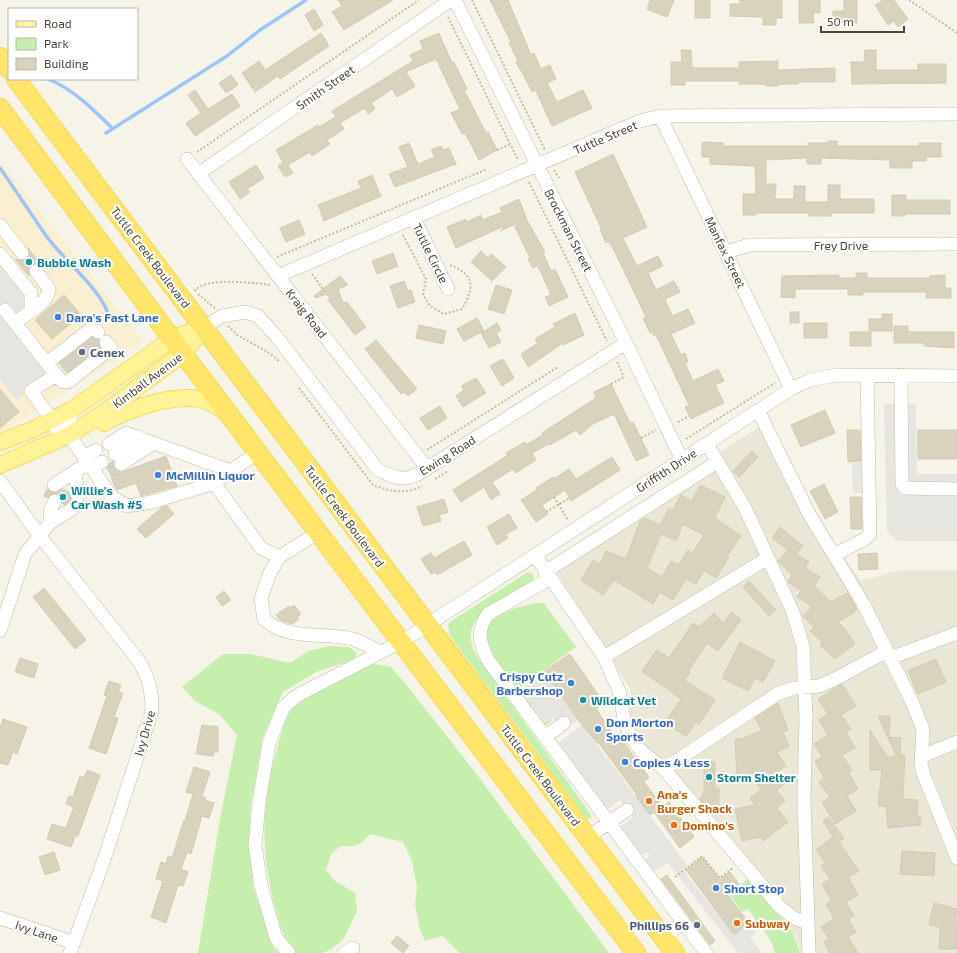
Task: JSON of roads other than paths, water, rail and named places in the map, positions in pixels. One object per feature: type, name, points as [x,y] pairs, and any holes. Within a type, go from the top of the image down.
[{"type":"highway","points":[[0,57],[8,68]]},
{"type":"highway","name":"Tuttle Creek Boulevard","points":[[17,80],[675,953]]},
{"type":"highway","points":[[0,108],[636,953]]},
{"type":"main road","name":"Kimball Avenue","points":[[0,442],[32,430],[73,409],[178,346],[204,327]]},
{"type":"main road","name":"Kimball Avenue","points":[[0,465],[65,437],[139,388],[178,346]]},
{"type":"main road","points":[[65,437],[93,429],[137,407],[179,399],[199,399],[218,407],[230,415]]},
{"type":"street","name":"Brockman Street","points":[[455,0],[626,343],[682,460]]},
{"type":"street","name":"Smith Street","points":[[198,174],[447,3]]},
{"type":"street","name":"Tuttle Street","points":[[278,276],[640,121],[660,116],[957,114]]},
{"type":"street","name":"Manfax Street","points":[[660,116],[727,252],[791,389]]},
{"type":"street","name":"Kraig Road","points":[[187,159],[428,468]]},
{"type":"street","name":"Tuttle Circle","points":[[414,218],[448,289]]},
{"type":"street","points":[[0,225],[22,254]]},
{"type":"street","name":"Frey Drive","points":[[727,252],[749,245],[957,244]]},
{"type":"street","points":[[0,254],[31,293],[31,310]]},
{"type":"street","points":[[16,323],[31,310],[44,302],[48,296],[49,289],[36,271]]},
{"type":"street","points":[[5,310],[56,375],[63,382],[68,382],[71,361],[91,346],[71,361],[47,363]]},
{"type":"street","name":"Ewing Road","points":[[204,327],[222,316],[244,312],[258,316],[277,337],[378,470],[397,479],[409,478],[428,468],[626,343]]},
{"type":"street","points":[[56,375],[31,391],[65,437],[95,464],[111,496],[127,506],[152,502],[214,484],[258,452]]},
{"type":"street","name":"Griffith Drive","points":[[288,953],[276,938],[261,886],[255,846],[259,802],[269,743],[283,708],[296,696],[401,642],[791,389],[810,380],[836,375],[957,376]]},
{"type":"street","points":[[834,555],[864,539],[870,534],[867,376]]},
{"type":"street","points":[[901,376],[902,484],[905,488],[957,489]]},
{"type":"street","points":[[65,437],[73,409]]},
{"type":"street","points":[[758,410],[809,514],[863,603],[923,729],[923,773],[957,858]]},
{"type":"street","points":[[154,443],[115,454],[139,437],[231,471]]},
{"type":"street","points":[[707,444],[745,508],[800,630],[805,657],[804,798],[808,953]]},
{"type":"street","points":[[706,953],[488,660],[480,644],[479,633],[482,623],[488,614],[717,462]]},
{"type":"street","points":[[69,485],[95,464]]},
{"type":"street","name":"Ivy Drive","points":[[0,481],[39,535],[138,660],[147,674],[152,694],[152,711],[105,857],[72,948]]},
{"type":"street","points":[[214,484],[261,548],[279,557]]},
{"type":"street","points":[[0,630],[25,554],[57,509]]},
{"type":"street","points":[[319,532],[279,557],[269,575],[261,599],[264,619],[271,626],[283,630],[298,634],[354,639],[381,652]]},
{"type":"street","points":[[535,555],[547,575],[604,657],[619,691],[624,718],[630,736],[641,751],[664,769],[780,907],[794,918],[807,923]]},
{"type":"street","points":[[604,657],[768,558]]},
{"type":"street","points":[[664,769],[777,694],[794,688],[819,686],[888,655],[957,632]]},
{"type":"street","points":[[545,737],[564,723]]},
{"type":"street","points":[[922,756],[957,742]]},
{"type":"street","points":[[588,837],[627,810]]},
{"type":"street","name":"Ivy Lane","points":[[0,918],[72,948]]},
{"type":"street","points":[[663,937],[683,922]]},
{"type":"waterway","points":[[106,133],[227,56],[260,30],[306,0]]},
{"type":"waterway","points":[[50,80],[74,94],[112,128]]},
{"type":"waterway","points":[[0,168],[47,237],[88,282],[96,292],[107,311]]},
{"type":"tunnel","points":[[22,253],[36,271]]},
{"type":"tunnel","points":[[89,339],[97,348]]},
{"type":"tunnel","points":[[79,347],[87,356]]},
{"type":"tunnel","points":[[67,357],[75,366]]},
{"type":"tunnel","points":[[108,471],[121,464]]},
{"type":"tunnel","points":[[55,501],[61,488]]},
{"type":"tunnel","points":[[65,505],[71,493]]},
{"type":"place","name":"Bubble Wash","points":[[29,262]]},
{"type":"place","name":"Dara's Fast Lane","points":[[58,317]]},
{"type":"place","name":"Cenex","points":[[82,352]]},
{"type":"place","name":"McMillin Liquor","points":[[158,475]]},
{"type":"place","name":"Willie's Car Wash #5","points":[[63,497]]},
{"type":"place","name":"Crispy Cutz Barbershop","points":[[571,683]]},
{"type":"place","name":"Wildcat Vet","points":[[583,700]]},
{"type":"place","name":"Don Morton Sports","points":[[598,729]]},
{"type":"place","name":"Copies 4 Less","points":[[625,762]]},
{"type":"place","name":"Storm Shelter","points":[[709,777]]},
{"type":"place","name":"Ana's Burger Shack","points":[[649,801]]},
{"type":"place","name":"Domino's","points":[[674,825]]},
{"type":"place","name":"Short Stop","points":[[716,888]]},
{"type":"place","name":"Subway","points":[[737,923]]},
{"type":"place","name":"Phillips 66","points":[[697,925]]}]
